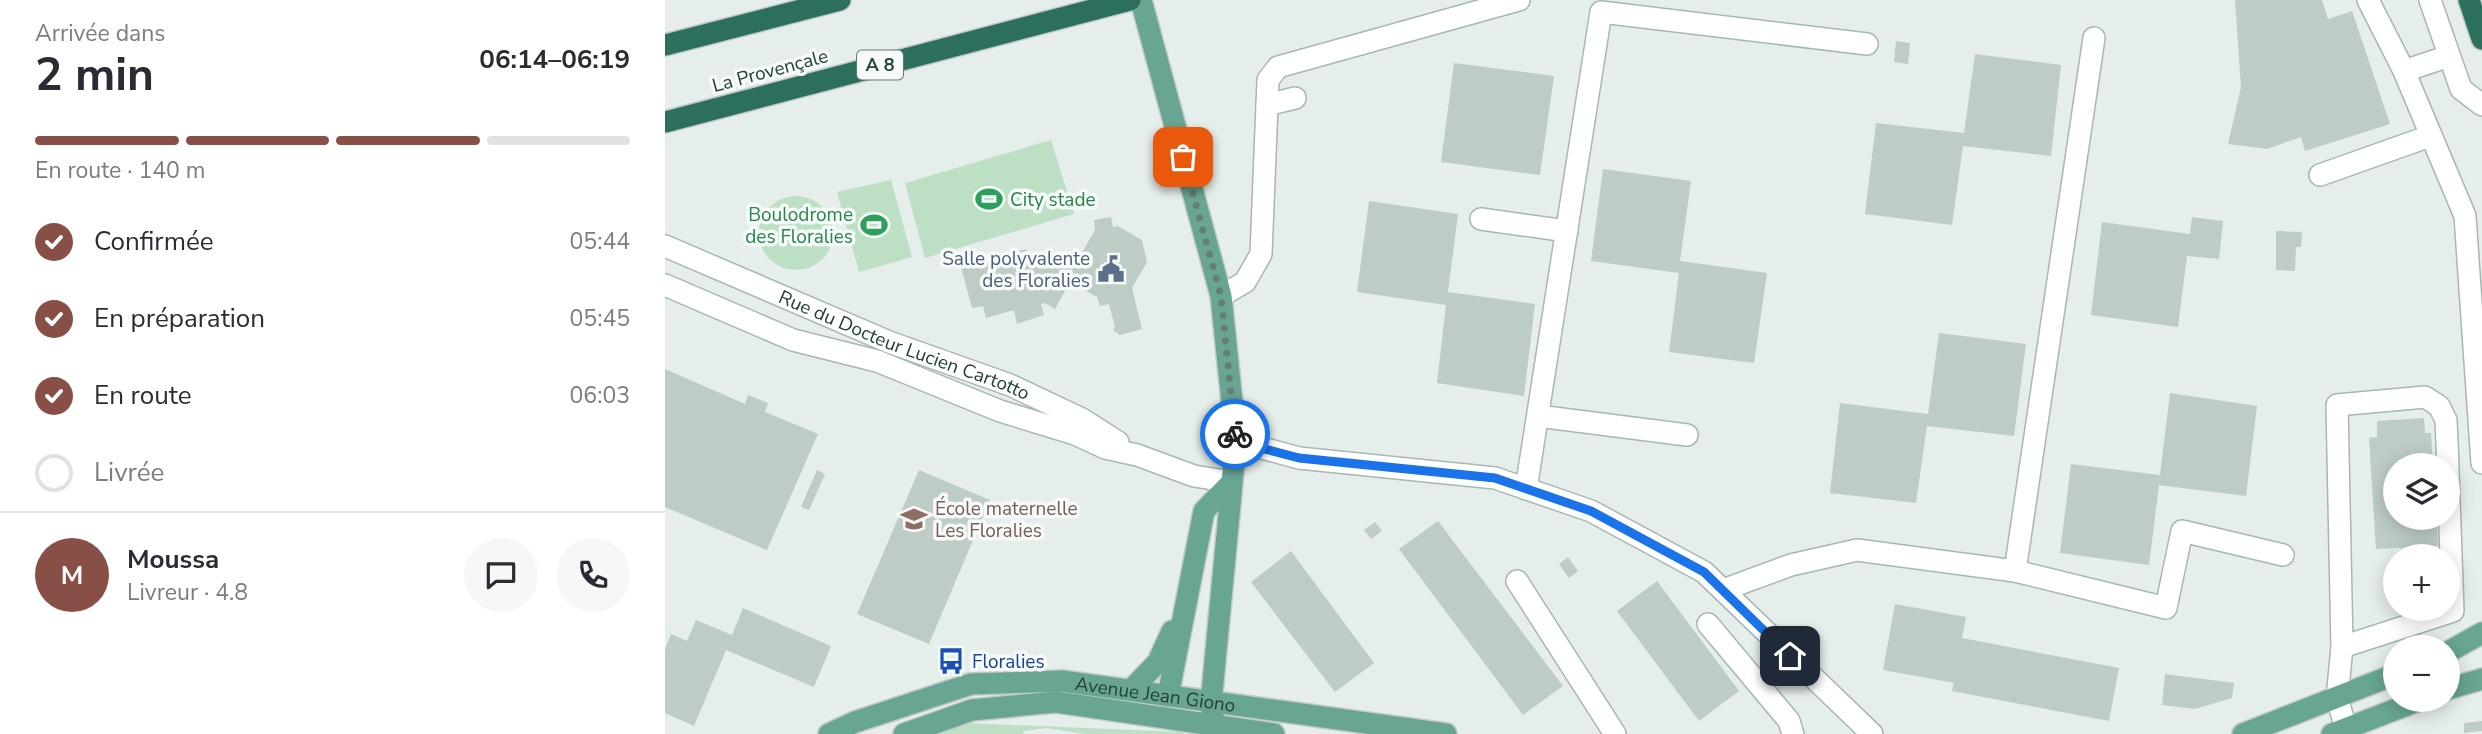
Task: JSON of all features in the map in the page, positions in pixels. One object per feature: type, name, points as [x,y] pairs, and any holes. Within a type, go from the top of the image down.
[{"type":"highway","points":[[665,45],[840,0]]},
{"type":"highway","name":"La Provençale","points":[[665,122],[1130,0]]},
{"type":"highway","points":[[2469,0],[2482,39]]},
{"type":"main road","points":[[1141,0],[1221,296],[1235,441],[1214,720]]},
{"type":"main road","points":[[1168,696],[1204,511],[1232,482]]},
{"type":"main road","points":[[1131,690],[1158,662],[1188,594]]},
{"type":"main road","points":[[2460,645],[2482,633]]},
{"type":"main road","points":[[2243,734],[2383,679]]},
{"type":"main road","points":[[2460,685],[2482,679]]},
{"type":"main road","name":"Avenue Jean Giono","points":[[829,734],[855,722],[971,684],[1062,681],[1168,696],[1214,720],[1274,734]]},
{"type":"main road","name":"Avenue Jean Giono","points":[[904,734],[972,710],[1056,702],[1214,720],[1446,734]]},
{"type":"main road","points":[[2339,731],[2389,712]]},
{"type":"street","points":[[1221,296],[1245,282],[1261,254],[1268,80],[1278,66],[1519,0]]},
{"type":"street","points":[[2368,0],[2404,71],[2465,216],[2482,463]]},
{"type":"street","points":[[2430,0],[2461,89],[2482,105]]},
{"type":"street","points":[[1526,489],[1601,12],[1867,44]]},
{"type":"street","points":[[2015,571],[2094,38]]},
{"type":"street","points":[[2404,71],[2449,55]]},
{"type":"street","points":[[1267,105],[1295,98]]},
{"type":"street","points":[[2320,175],[2430,136]]},
{"type":"street","points":[[1481,219],[1567,231]]},
{"type":"street","name":"Rue du Docteur Lucien Cartotto","points":[[665,246],[889,342],[1010,385],[1082,419],[1137,455]]},
{"type":"street","name":"Rue du Docteur Lucien Cartotto","points":[[665,285],[793,340],[877,361],[1000,411],[1075,434],[1105,448],[1137,455],[1194,476],[1232,482]]},
{"type":"street","points":[[2339,731],[2337,698],[2342,647],[2337,405],[2425,397],[2439,406],[2447,420],[2448,453]]},
{"type":"street","points":[[1538,416],[1687,435]]},
{"type":"street","points":[[1235,441],[1299,458],[1495,478],[1591,511],[1704,572],[1868,732]]},
{"type":"street","points":[[2342,647],[2453,611],[2450,530]]},
{"type":"street","points":[[1723,590],[1791,565],[1857,550],[2015,571],[2166,608],[2182,531],[2283,555]]},
{"type":"street","points":[[1517,581],[1615,734]]},
{"type":"street","points":[[1708,624],[1789,721],[1793,734]]},
{"type":"green space","name":"City stade","points":[[1051,140],[1074,214],[925,258],[905,183]]},
{"type":"green space","name":"Boulodrome des Floralies","points":[[891,180],[912,257],[859,272],[837,192]]},
{"type":"green space","points":[[796,196],[810,199],[822,207],[830,219],[833,233],[830,247],[822,259],[810,267],[796,270],[782,267],[770,259],[762,247],[759,233],[762,219],[770,207],[782,199]]},
{"type":"green space","points":[[966,723],[1184,734],[1085,734],[1046,728],[1024,731],[1023,734],[932,734]]},
{"type":"building","points":[[2235,0],[2322,0],[2328,19],[2352,11],[2390,124],[2305,151],[2301,137],[2267,149],[2228,144],[2241,87]]},
{"type":"building","points":[[1896,41],[1910,43],[1908,64],[1894,62]]},
{"type":"building","points":[[1975,54],[2061,65],[2051,156],[1963,146],[1952,225],[1865,214],[1876,123],[1964,133]]},
{"type":"building","points":[[1454,63],[1554,76],[1540,175],[1441,162]]},
{"type":"building","points":[[1603,169],[1691,181],[1680,261],[1767,273],[1754,363],[1669,352],[1679,273],[1591,261]]},
{"type":"building","points":[[1369,201],[1458,214],[1448,292],[1535,304],[1524,396],[1437,383],[1446,305],[1357,292]]},
{"type":"building","points":[[1111,217],[1113,227],[1118,226],[1142,240],[1147,262],[1132,288],[1142,329],[1120,335],[1113,330],[1115,327],[1109,304],[1100,306],[1097,297],[1081,288],[1065,291],[1055,309],[1045,303],[1041,304],[1044,315],[1017,324],[1014,310],[986,318],[983,306],[972,308],[961,267],[1026,249],[1030,261],[1067,252],[1069,258],[1080,256],[1095,230],[1094,220]]},
{"type":"building","points":[[2192,217],[2223,221],[2219,259],[2187,256],[2178,327],[2091,315],[2102,222],[2190,234]]},
{"type":"building","points":[[2276,231],[2302,232],[2301,247],[2296,247],[2295,271],[2276,270]]},
{"type":"building","points":[[1939,333],[2026,344],[2014,436],[1927,426],[1916,503],[1830,493],[1840,403],[1928,414]]},
{"type":"building","points":[[665,369],[745,404],[748,395],[768,403],[765,412],[818,434],[767,550],[665,507]]},
{"type":"building","points":[[2170,393],[2257,406],[2246,496],[2159,485],[2149,565],[2060,553],[2071,464],[2160,475]]},
{"type":"building","points":[[2424,418],[2425,433],[2431,433],[2432,453],[2383,453],[2383,530],[2437,530],[2438,544],[2383,544],[2383,549],[2376,549],[2369,438],[2377,437],[2377,421]]},
{"type":"building","points":[[817,470],[825,474],[809,510],[801,507]]},
{"type":"building","points":[[919,470],[990,500],[929,644],[857,614]]},
{"type":"building","points":[[1438,521],[1563,686],[1523,715],[1399,549]]},
{"type":"building","points":[[1375,522],[1382,531],[1371,539],[1364,530]]},
{"type":"building","points":[[1291,551],[1374,663],[1335,692],[1251,582]]},
{"type":"building","points":[[1568,557],[1578,571],[1569,578],[1559,564]]},
{"type":"building","points":[[1657,581],[1739,691],[1699,721],[1617,611]]},
{"type":"building","points":[[1895,604],[1966,617],[1962,638],[2119,668],[2109,721],[1952,691],[1954,683],[1883,670]]},
{"type":"building","points":[[743,608],[831,646],[814,687],[726,650],[694,726],[665,713],[665,649],[671,634],[687,641],[696,620],[732,635]]},
{"type":"building","points":[[2165,674],[2234,683],[2232,698],[2195,709],[2162,705]]},
{"type":"building","points":[[2482,721],[2482,731],[2464,733],[2464,723]]},
{"type":"way so far","points":[[1183,157],[1221,296],[1235,434]]},
{"type":"place","name":"City stade","points":[[989,199]]},
{"type":"place","name":"Boulodrome des Floralies","points":[[874,225]]},
{"type":"place","name":"Salle polyvalente des Floralies","points":[[1111,269]]},
{"type":"place","name":"École maternelle Les Floralies","points":[[914,519]]},
{"type":"place","name":"Floralies","points":[[951,661]]},
{"type":"route","points":[[1235,434],[1235,441],[1299,458],[1495,478],[1591,511],[1704,572],[1790,656]]}]
